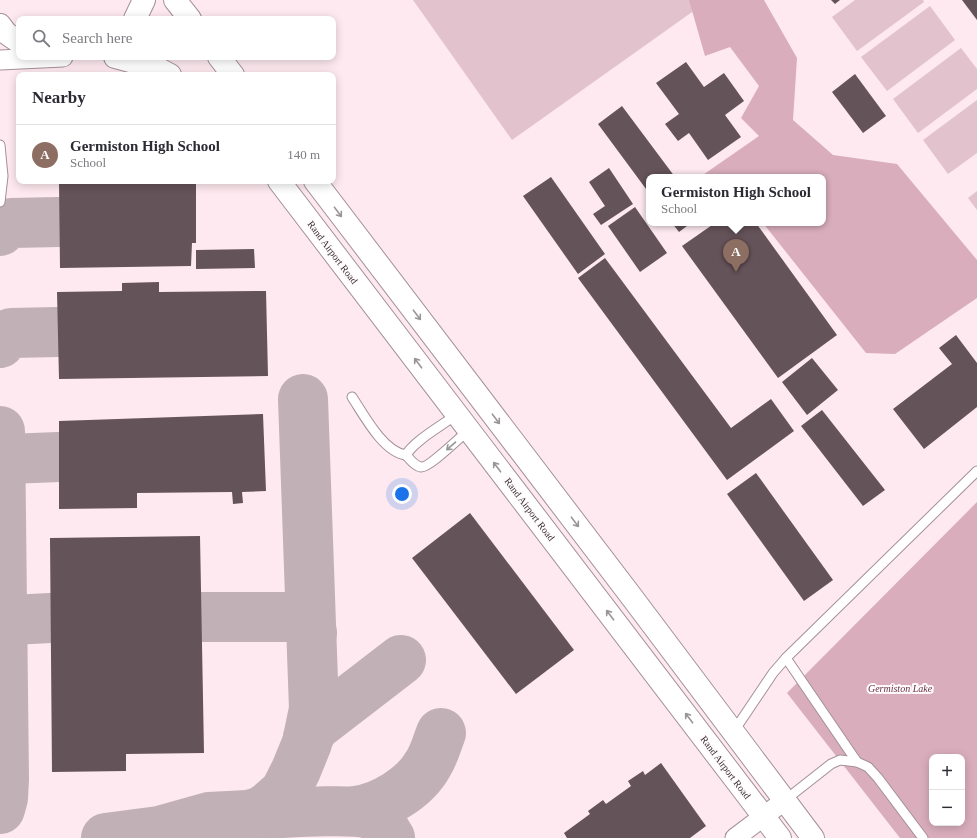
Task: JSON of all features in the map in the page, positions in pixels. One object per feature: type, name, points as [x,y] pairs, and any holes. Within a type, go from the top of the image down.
[{"type":"street","points":[[136,16],[144,0]]},
{"type":"street","points":[[175,0],[188,16]]},
{"type":"street","points":[[0,25],[6,33],[16,40]]},
{"type":"street","points":[[0,60],[16,59]]},
{"type":"street","points":[[126,60],[159,69],[164,72]]},
{"type":"street","points":[[221,60],[231,72]]},
{"type":"street","name":"Rand Airport Road","points":[[281,184],[780,838]]},
{"type":"street","points":[[317,184],[636,602],[813,838]]},
{"type":"street","points":[[468,428],[475,392]]},
{"type":"street","points":[[735,838],[784,801]]},
{"type":"lane","points":[[0,145],[3,176],[0,202]]},
{"type":"lane","points":[[352,397],[385,444],[395,452],[406,455],[416,465],[421,467],[433,462],[468,428]]},
{"type":"lane","points":[[406,455],[418,442],[468,428]]},
{"type":"lane","points":[[733,732],[773,673],[786,658],[977,471]]},
{"type":"lane","points":[[786,658],[857,762]]},
{"type":"lane","points":[[784,801],[831,764],[840,760],[857,762],[868,767],[878,778],[923,838]]},
{"type":"shaded area","points":[[413,0],[709,0],[512,140]]},
{"type":"shaded area","points":[[855,0],[923,0],[924,2],[857,51],[832,17]]},
{"type":"shaded area","points":[[930,6],[955,40],[887,91],[861,57]]},
{"type":"shaded area","points":[[961,48],[977,69],[977,89],[918,133],[893,99]]},
{"type":"shaded area","points":[[977,100],[977,153],[948,174],[923,140]]},
{"type":"shaded area","points":[[977,191],[977,210],[968,198]]},
{"type":"green space","points":[[689,0],[764,0],[797,58],[793,120],[833,155],[897,164],[977,260],[977,298],[895,354],[866,353],[765,226],[826,226],[826,174],[704,174],[759,136],[741,118],[759,86],[730,47],[705,56]]},
{"type":"green space","name":"Germiston Lake","points":[[977,502],[977,838],[900,838],[787,693]]},
{"type":"building","points":[[831,0],[840,0],[835,4]]},
{"type":"building","points":[[962,0],[977,0],[977,20]]},
{"type":"building","points":[[686,62],[704,87],[724,73],[744,101],[725,115],[741,137],[708,160],[689,133],[678,141],[665,124],[679,114],[656,83]]},
{"type":"building","points":[[855,74],[886,116],[863,133],[832,92]]},
{"type":"building","points":[[622,106],[673,174],[646,174],[646,189],[598,124]]},
{"type":"building","points":[[609,168],[633,204],[601,225],[593,214],[605,206],[589,182]]},
{"type":"building","points":[[551,177],[605,254],[578,274],[523,196]]},
{"type":"building","points":[[59,184],[196,184],[196,243],[192,243],[191,266],[60,268]]},
{"type":"building","points":[[635,207],[646,223],[646,226],[648,226],[667,253],[640,272],[608,226]]},
{"type":"building","points":[[674,226],[687,226],[679,232]]},
{"type":"building","points":[[711,226],[758,226],[837,335],[778,378],[682,246]]},
{"type":"building","points":[[254,249],[255,268],[196,269],[196,250]]},
{"type":"building","points":[[605,258],[731,428],[771,399],[794,431],[727,480],[578,278]]},
{"type":"building","points":[[159,282],[159,292],[266,291],[268,376],[59,379],[57,292],[122,291],[122,283]]},
{"type":"building","points":[[956,335],[977,363],[977,407],[924,449],[893,409],[952,364],[939,348]]},
{"type":"building","points":[[812,358],[838,390],[807,415],[782,382]]},
{"type":"building","points":[[822,410],[885,490],[863,506],[801,426]]},
{"type":"building","points":[[263,414],[266,491],[242,492],[243,503],[233,504],[232,492],[137,493],[137,508],[59,509],[59,421]]},
{"type":"building","points":[[756,473],[833,580],[804,601],[727,494]]},
{"type":"building","points":[[470,513],[574,650],[516,694],[412,558]]},
{"type":"building","points":[[200,536],[204,753],[126,754],[126,771],[52,772],[50,538]]},
{"type":"building","points":[[661,763],[706,826],[690,838],[567,838],[564,833],[590,814],[588,811],[603,800],[606,804],[631,786],[628,781],[643,771],[645,775]]},
{"type":"taxiway","points":[[0,231],[11,223],[59,222]]},
{"type":"taxiway","points":[[0,343],[5,336],[11,333],[58,332]]},
{"type":"taxiway","points":[[106,838],[159,831],[209,817],[248,815],[260,812],[285,792],[296,770],[307,743],[314,709],[303,399]]},
{"type":"taxiway","points":[[0,431],[4,779],[3,798],[0,809]]},
{"type":"taxiway","points":[[1,470],[3,463],[8,459],[59,457]]},
{"type":"taxiway","points":[[201,617],[295,617],[306,622],[312,633]]},
{"type":"taxiway","points":[[2,632],[5,625],[12,620],[50,618]]},
{"type":"taxiway","points":[[308,738],[314,727],[401,660]]},
{"type":"taxiway","points":[[355,811],[376,806],[406,789],[415,781],[422,773],[434,753],[441,733]]},
{"type":"taxiway","points":[[248,815],[334,811],[366,813],[376,817],[390,838]]},
{"type":"place","name":"Germiston High School","points":[[736,272]]}]
